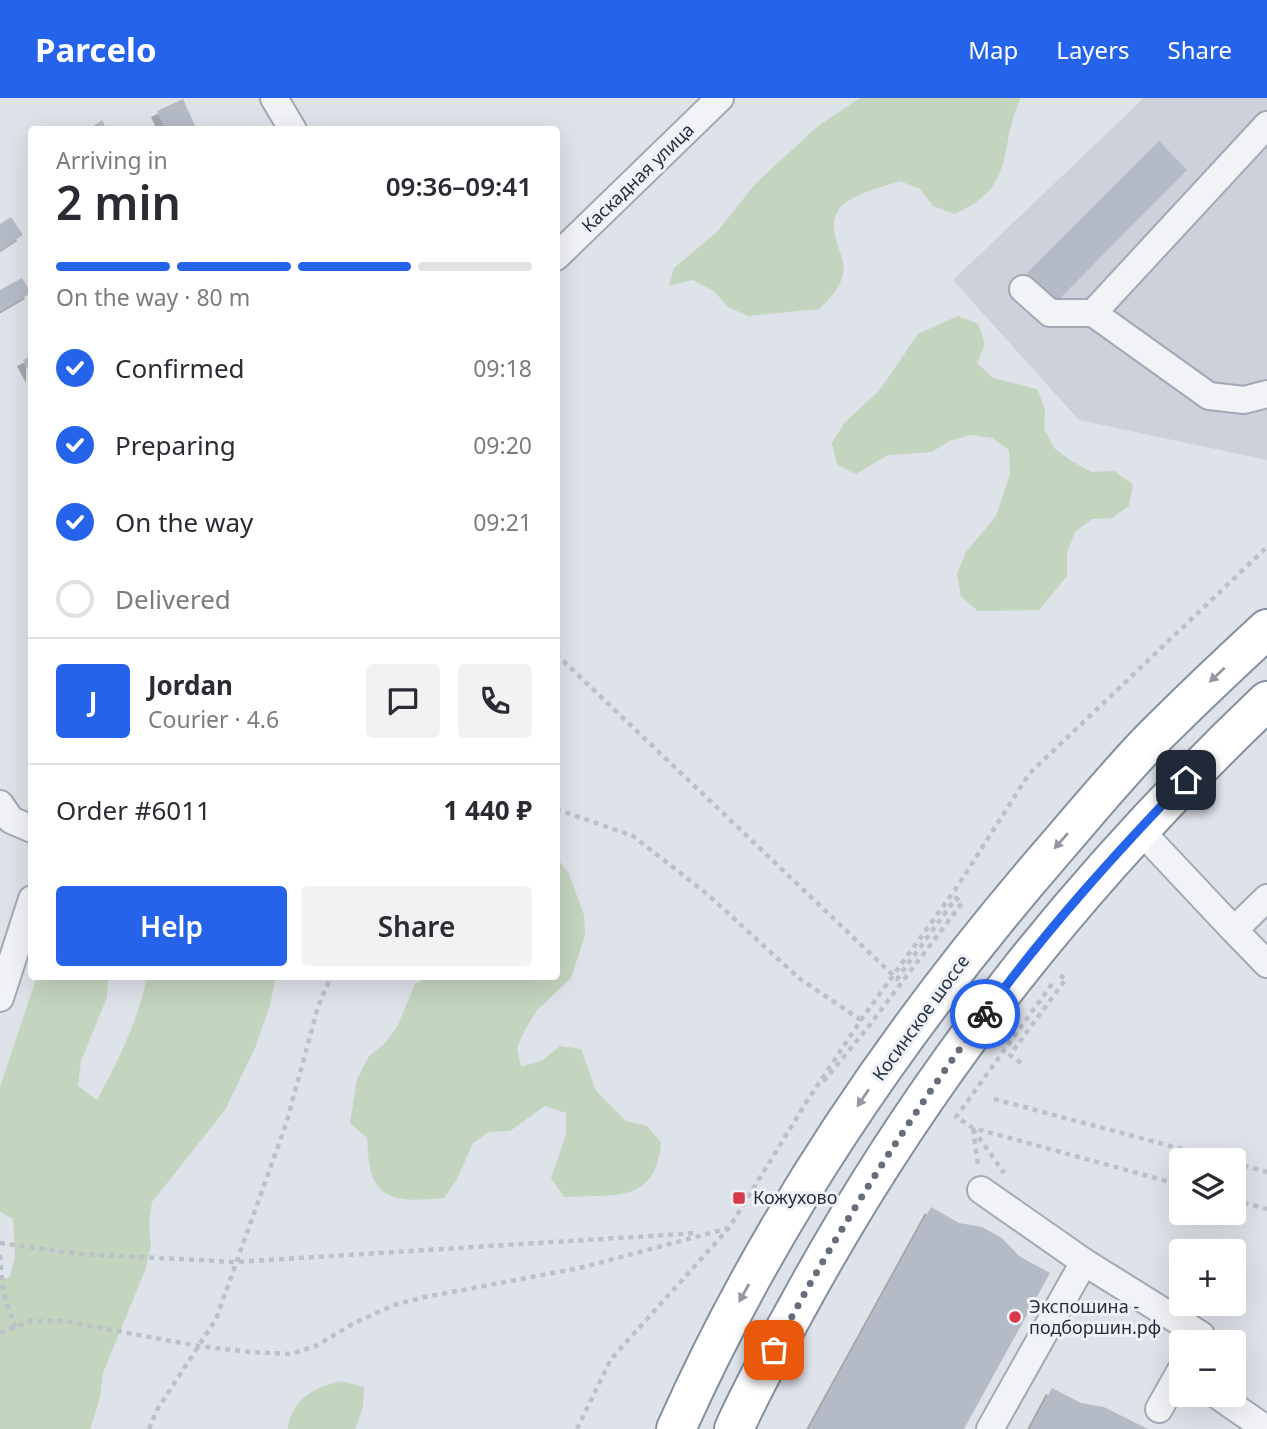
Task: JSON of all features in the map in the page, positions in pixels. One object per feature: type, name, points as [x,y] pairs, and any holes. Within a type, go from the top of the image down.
[{"type":"highway","name":"Косинское шоссе","points":[[676,1429],[726,1326],[789,1215],[844,1126],[953,972],[1013,898],[1151,741],[1267,629]]},
{"type":"highway","points":[[734,1429],[826,1255],[861,1195],[934,1084],[1019,969],[1069,908],[1139,829],[1267,701]]},
{"type":"street","points":[[274,98],[291,126]]},
{"type":"street","name":"Каскадная улица","points":[[560,253],[720,98]]},
{"type":"street","points":[[1093,313],[1267,125]]},
{"type":"street","points":[[1023,289],[1050,313],[1093,313],[1209,396],[1244,400],[1267,394]]},
{"type":"street","points":[[0,804],[11,820],[28,827]]},
{"type":"street","points":[[1139,829],[1267,964]]},
{"type":"street","points":[[1234,930],[1267,898]]},
{"type":"street","points":[[0,998],[28,911]]},
{"type":"street","points":[[981,1190],[1084,1262],[1193,1330]]},
{"type":"street","points":[[990,1429],[1084,1262]]},
{"type":"street","points":[[1159,1409],[1169,1392]]},
{"type":"street","points":[[1235,1407],[1267,1429]]},
{"type":"path","points":[[577,1429],[611,1359],[729,1228],[807,1101],[861,1020],[957,887],[1029,774],[1267,547]]},
{"type":"path","points":[[560,658],[897,979],[956,898],[962,903],[865,1031],[807,1101]]},
{"type":"path","points":[[560,810],[633,836],[708,894],[800,979],[861,1020]]},
{"type":"path","points":[[1021,1063],[1010,1055],[1066,979],[1059,975],[956,1117],[973,1128],[1169,1182]]},
{"type":"path","points":[[149,1429],[157,1410],[216,1319],[286,1124],[318,1007],[329,980]]},
{"type":"path","points":[[994,1100],[1177,1148]]},
{"type":"path","points":[[973,1128],[981,1190]]},
{"type":"path","points":[[1246,1166],[1267,1172]]},
{"type":"path","points":[[1246,1203],[1267,1209]]},
{"type":"path","points":[[0,1243],[80,1254],[236,1262],[684,1236],[729,1228]]},
{"type":"path","points":[[0,1332],[30,1321],[64,1321],[198,1346],[290,1354],[316,1346],[394,1305],[580,1268],[729,1228]]},
{"type":"path","points":[[0,1255],[4,1292],[15,1327]]},
{"type":"shaded area","points":[[1144,98],[1267,98],[1267,460],[1079,420],[953,280]]},
{"type":"green space","points":[[860,98],[1021,98],[998,178],[975,202],[955,214],[933,206],[920,189],[900,181],[858,195],[839,209],[834,226],[842,258],[842,278],[819,309],[748,316],[728,307],[714,291],[693,280],[669,286],[674,268],[717,232],[756,183],[818,126]]},
{"type":"green space","points":[[958,316],[978,324],[985,344],[977,363],[993,378],[1037,389],[1045,409],[1044,429],[1055,449],[1092,472],[1114,471],[1133,484],[1129,506],[1112,518],[1092,519],[1075,532],[1067,552],[1067,576],[1039,610],[978,611],[961,597],[957,574],[966,552],[996,516],[1010,474],[1009,450],[992,438],[971,435],[949,441],[932,452],[888,455],[856,474],[837,465],[832,443],[845,422],[879,391],[918,334]]},
{"type":"green space","points":[[560,862],[569,874],[584,915],[585,935],[571,978],[537,1010],[526,1028],[517,1047],[521,1067],[543,1060],[560,1046],[581,1049],[596,1091],[626,1121],[647,1126],[661,1142],[651,1177],[629,1192],[564,1197],[551,1178],[566,1135],[566,1113],[545,1106],[510,1131],[489,1132],[473,1143],[456,1181],[444,1198],[411,1200],[391,1196],[382,1191],[371,1172],[367,1138],[350,1123],[357,1079],[369,1056],[385,1043],[398,1025],[415,984],[422,980],[560,980]]},
{"type":"green space","points":[[36,980],[108,980],[107,997],[81,1061],[78,1086],[97,1100],[127,1040],[146,980],[275,980],[255,1048],[225,1110],[152,1202],[149,1224],[151,1245],[146,1268],[103,1373],[100,1398],[90,1429],[0,1429],[0,1280],[10,1277],[15,1256],[13,1219],[0,1212],[0,1087]]},
{"type":"green space","points":[[341,1381],[364,1387],[363,1407],[355,1429],[288,1429],[299,1402],[322,1387]]},
{"type":"building","points":[[183,99],[195,126],[164,126],[157,111]]},
{"type":"building","points":[[102,120],[105,126],[93,126]]},
{"type":"building","points":[[1159,141],[1187,170],[1055,303],[1026,274]]},
{"type":"building","points":[[11,217],[23,235],[0,250],[0,224]]},
{"type":"building","points":[[22,278],[28,288],[28,295],[0,311],[0,290]]},
{"type":"building","points":[[931,1207],[959,1223],[982,1227],[1002,1238],[1019,1256],[1050,1273],[964,1429],[809,1429]]},
{"type":"building","points":[[1052,1388],[1081,1403],[1104,1407],[1148,1429],[1030,1429]]},
{"type":"way so far","points":[[774,1350],[861,1195],[934,1084],[985,1014]]},
{"type":"place","name":"Кожухово","points":[[739,1198]]},
{"type":"place","name":"Экспошина - подборшин.рф","points":[[1015,1317]]},
{"type":"route","points":[[985,1014],[1069,908],[1186,780]]}]
